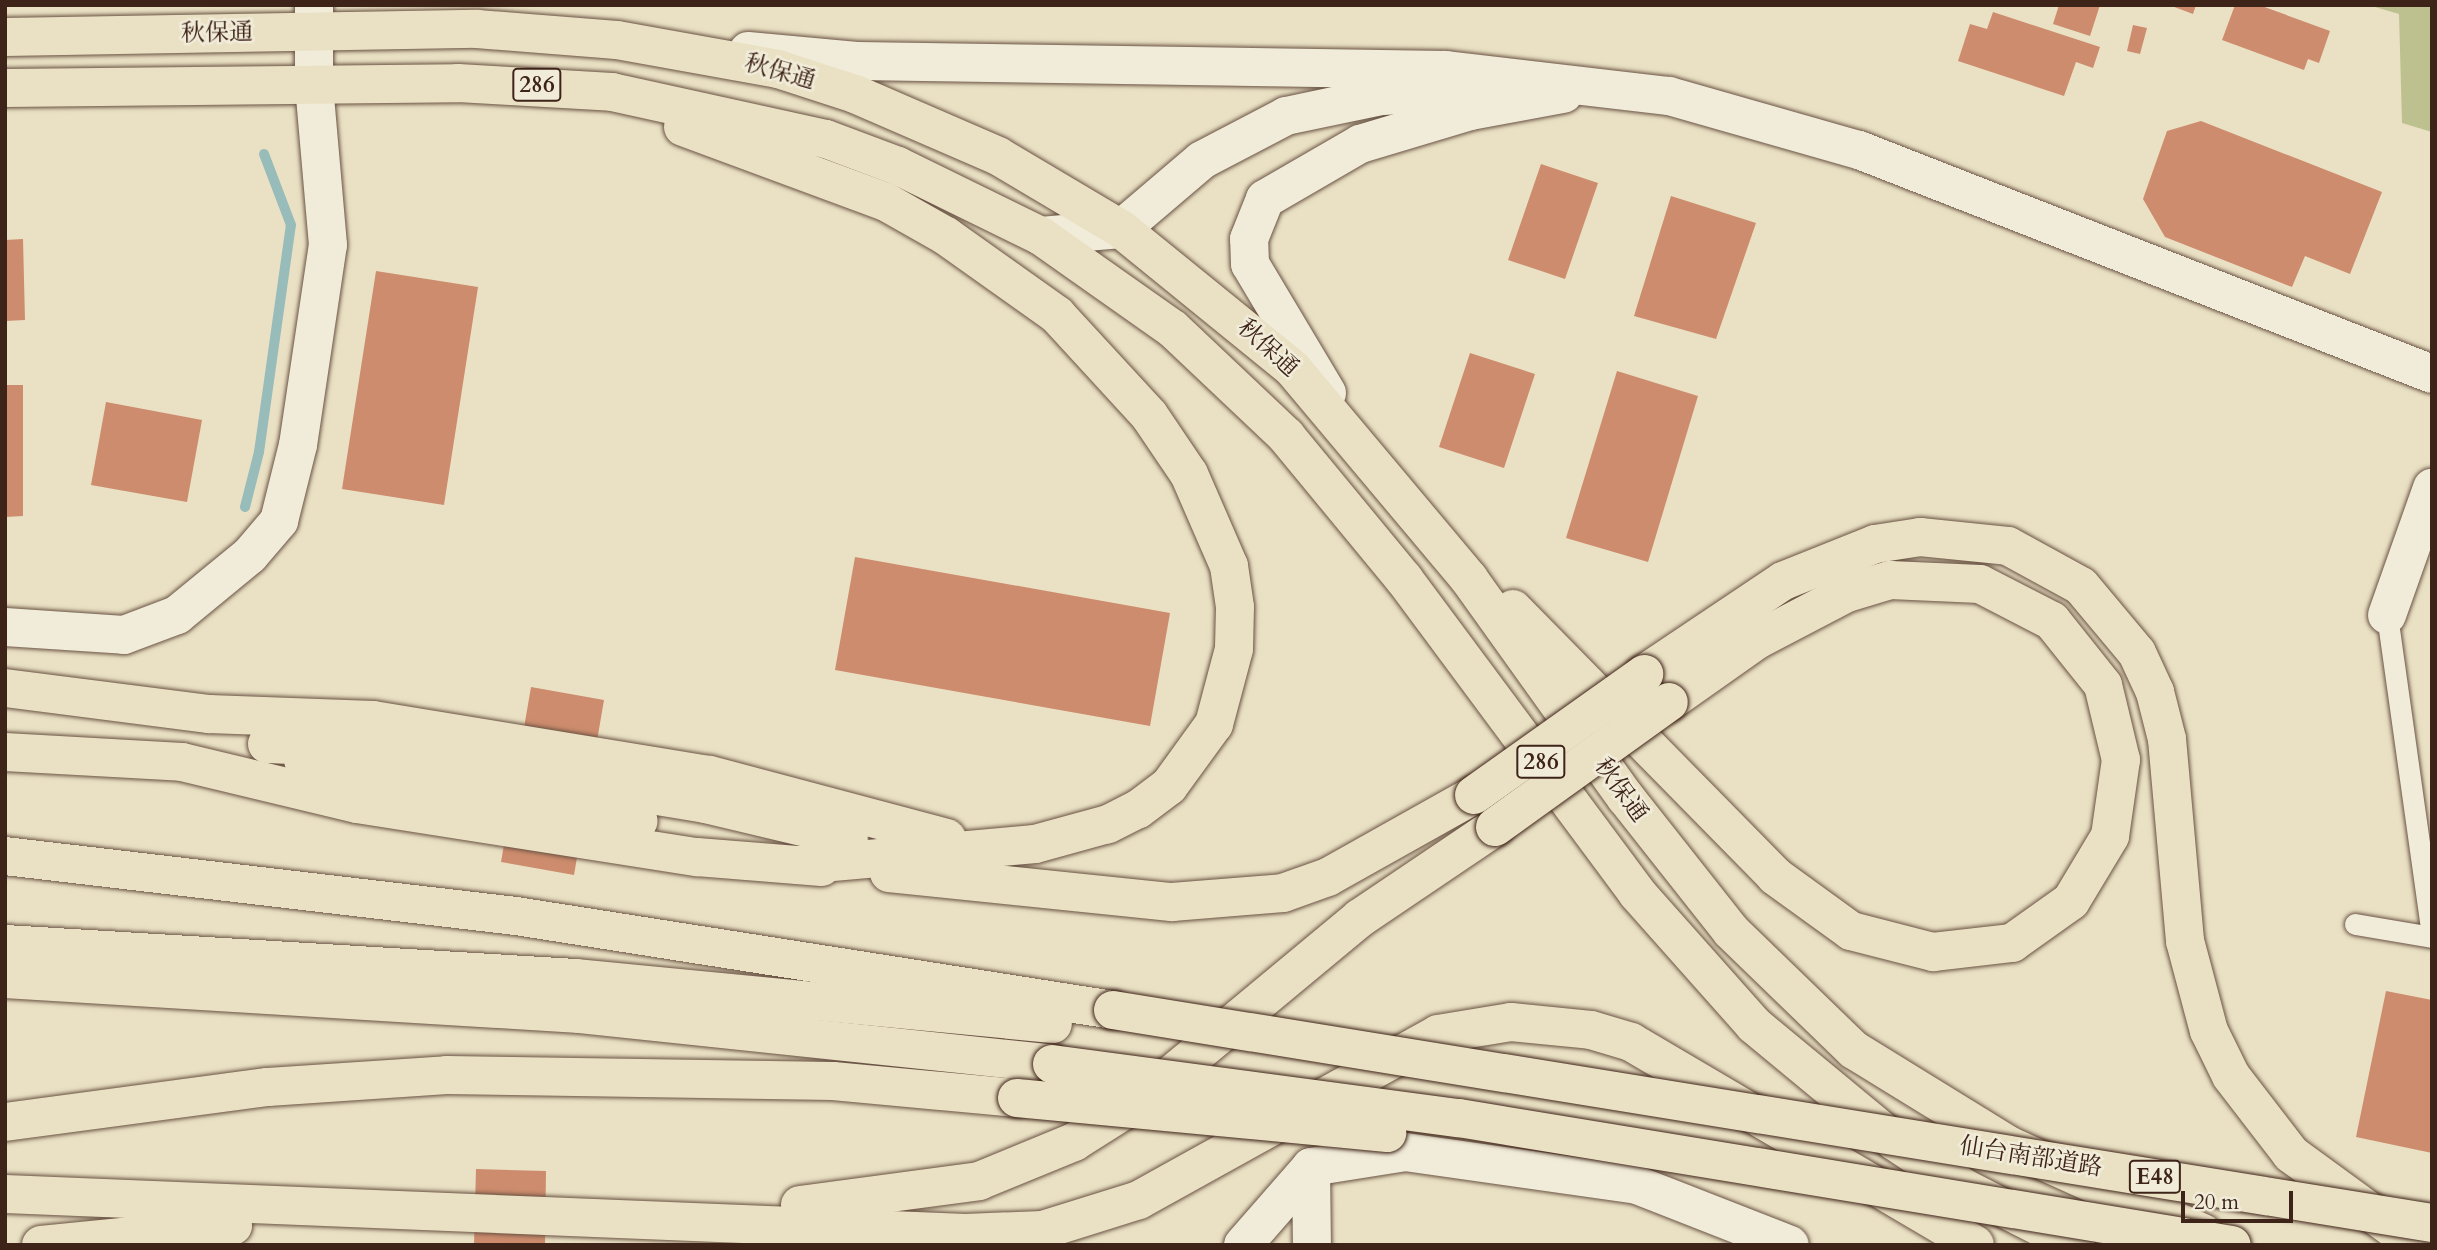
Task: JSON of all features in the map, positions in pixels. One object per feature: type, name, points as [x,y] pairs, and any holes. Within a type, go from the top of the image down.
[{"type":"highway","name":"秋保通","points":[[5,37],[314,19],[617,40],[700,51],[855,94],[998,156],[1121,229],[1239,321],[1352,431],[1422,519],[1680,868],[1751,951],[1854,1049],[2010,1146],[2233,1245]]},
{"type":"highway","name":"秋保通","points":[[5,88],[458,83],[612,92],[754,119],[898,166],[1041,236],[1172,329],[1286,436],[1404,579],[1637,893],[1754,1025],[1894,1141],[1966,1189],[2076,1245]]},
{"type":"highway","points":[[458,83],[678,125],[818,172],[886,202],[946,236],[1057,315],[1150,415],[1189,474],[1229,566],[1234,649],[1214,723],[1169,786],[1138,808],[1072,836],[998,847],[913,852],[799,865]]},
{"type":"highway","points":[[647,1217],[930,1192],[1028,1164],[1142,1099],[1309,957],[1494,827],[1669,702],[1757,640],[1847,593],[1891,580],[1980,584],[2052,621],[2103,685],[2121,760],[2110,836],[2071,901],[2012,943],[1978,952],[1933,952],[1851,931],[1775,876],[1422,519]]},
{"type":"highway","points":[[119,753],[226,769],[356,804],[697,857],[1016,885],[1172,902],[1283,893],[1328,877],[1474,795],[1644,674],[1783,580],[1875,544],[1920,537],[2008,546],[2081,586],[2137,653],[2155,692],[2167,739],[2185,941],[2209,1031],[2231,1076],[2291,1154],[2416,1245]]},
{"type":"highway","points":[[5,688],[209,714],[373,720],[710,775],[911,831],[998,847]]},
{"type":"highway","points":[[70,697],[244,743],[381,750],[705,804],[913,852],[1016,885]]},
{"type":"highway","points":[[5,752],[119,753],[244,743],[373,720]]},
{"type":"highway","points":[[244,743],[356,804]]},
{"type":"highway","points":[[811,801],[913,852]]},
{"type":"highway","points":[[5,856],[503,914],[1104,1019]]},
{"type":"highway","points":[[5,944],[576,978],[1104,1019]]},
{"type":"highway","points":[[5,979],[580,1014],[1052,1063],[1459,1118],[1880,1185]]},
{"type":"highway","name":"仙台南部道路","points":[[1104,1019],[1879,1132],[2432,1223]]},
{"type":"highway","points":[[5,1194],[392,1211],[647,1217],[965,1233],[1080,1222],[1139,1200],[1438,1034],[1511,1022],[1591,1030],[1631,1042],[1975,1245]]},
{"type":"highway","points":[[5,1122],[268,1087],[447,1075],[833,1081],[1880,1185]]},
{"type":"highway","name":"E48","points":[[1880,1185],[2233,1245]]},
{"type":"highway","points":[[41,1245],[392,1211]]},
{"type":"street","points":[[5,627],[124,635],[177,615],[250,555],[279,521],[298,445],[328,245],[314,84],[314,19]]},
{"type":"street","points":[[617,40],[858,61],[1446,69],[1669,96],[1859,150],[2432,374]]},
{"type":"street","points":[[1041,236],[1121,229],[1202,160],[1286,116],[1382,96],[1593,92],[1669,96]]},
{"type":"street","points":[[1352,431],[1250,264],[1249,239],[1265,199],[1313,166],[1419,124],[1593,92]]},
{"type":"street","points":[[2387,615],[2432,488]]},
{"type":"street","points":[[1243,1245],[1311,1167],[1406,1152],[1637,1185],[1790,1245]]},
{"type":"street","points":[[1311,1167],[1312,1245]]},
{"type":"lane","points":[[2355,924],[2432,937],[2387,615]]},
{"type":"green space","points":[[2368,5],[2432,5],[2432,132],[2402,123],[2399,14]]},
{"type":"building","points":[[2059,5],[2100,5],[2090,36],[2053,24]]},
{"type":"building","points":[[2169,5],[2196,5],[2193,14]]},
{"type":"building","points":[[2235,5],[2259,5],[2330,31],[2319,63],[2308,59],[2304,70],[2222,40]]},
{"type":"building","points":[[1993,12],[2100,47],[2093,68],[2076,62],[2064,96],[1958,61],[1970,24],[1987,29]]},
{"type":"building","points":[[2133,25],[2147,28],[2140,54],[2127,51]]},
{"type":"building","points":[[2201,121],[2382,192],[2350,274],[2305,256],[2292,287],[2165,237],[2143,199],[2167,131]]},
{"type":"building","points":[[1541,164],[1598,183],[1565,279],[1508,260]]},
{"type":"building","points":[[1671,196],[1756,223],[1716,339],[1634,316]]},
{"type":"building","points":[[23,239],[25,320],[5,321],[5,240]]},
{"type":"building","points":[[376,271],[478,287],[444,505],[342,489]]},
{"type":"building","points":[[1470,353],[1535,374],[1504,468],[1439,447]]},
{"type":"building","points":[[1617,371],[1698,396],[1648,562],[1566,538]]},
{"type":"building","points":[[5,385],[23,385],[23,516],[5,517]]},
{"type":"building","points":[[106,402],[202,420],[187,502],[91,485]]},
{"type":"building","points":[[855,557],[1170,613],[1150,726],[835,670]]},
{"type":"building","points":[[531,687],[604,700],[574,875],[501,862]]},
{"type":"building","points":[[2386,991],[2432,1000],[2432,1153],[2356,1137]]},
{"type":"building","points":[[476,1169],[546,1171],[545,1245],[474,1245]]},
{"type":"waterway","points":[[245,507],[259,452],[291,225],[264,154]]}]
